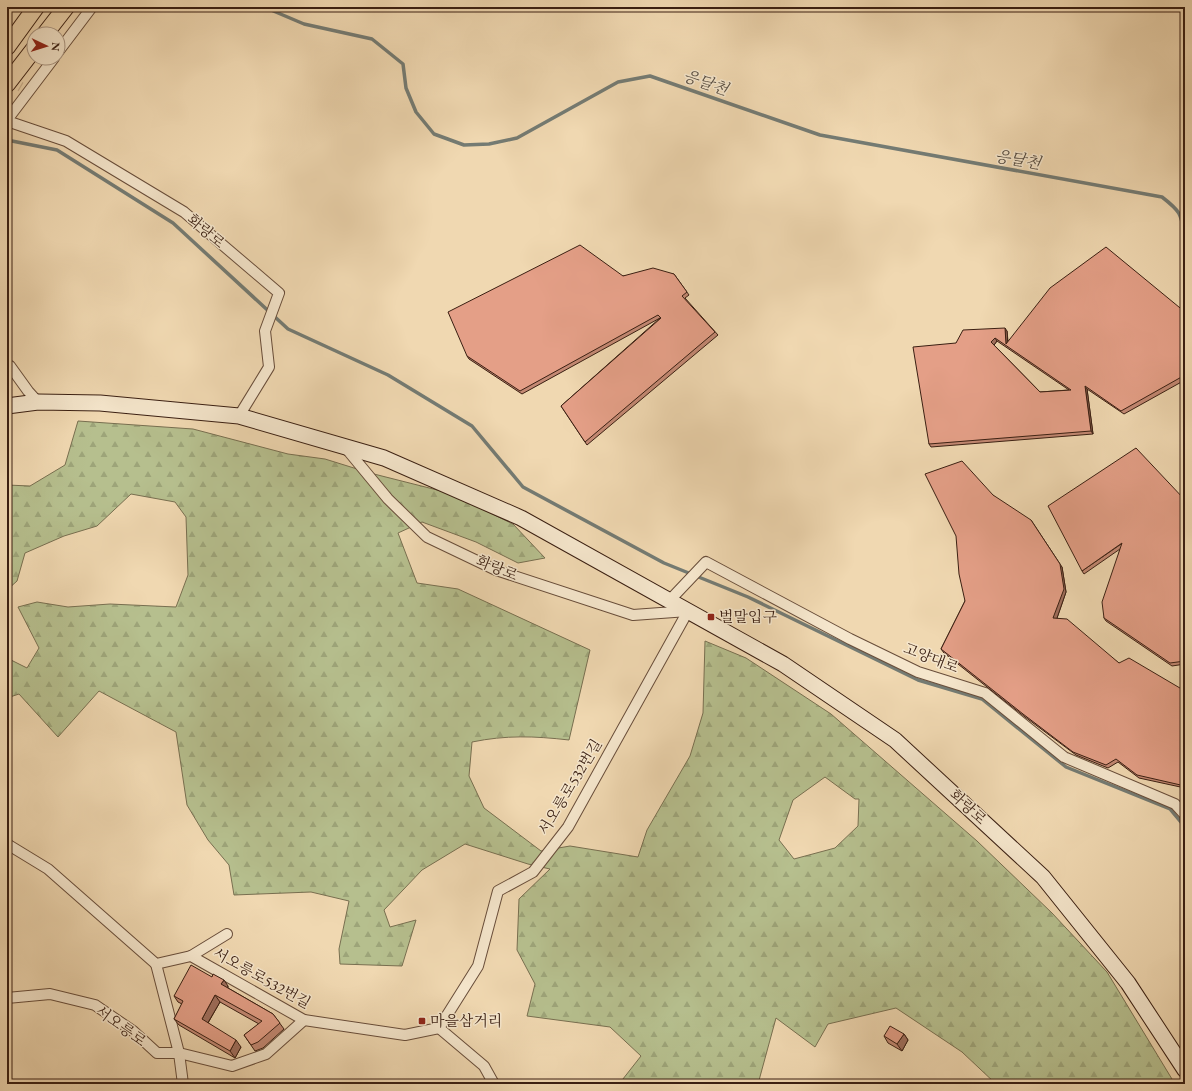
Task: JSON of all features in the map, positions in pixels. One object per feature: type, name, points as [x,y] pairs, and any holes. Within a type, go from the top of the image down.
[{"type":"main road","points":[[7,47],[36,7]]},
{"type":"main road","points":[[51,26],[66,7]]},
{"type":"main road","points":[[19,88],[27,66]]},
{"type":"main road","name":"화랑로","points":[[7,406],[38,402],[100,403],[239,416],[384,458],[521,518],[783,664],[894,740],[1043,877],[1128,983],[1185,1070]]},
{"type":"street","points":[[66,41],[92,7]]},
{"type":"street","points":[[7,120],[19,88],[45,66]]},
{"type":"street","name":"화랑로","points":[[7,120],[66,141],[184,212],[279,293],[265,331],[269,368],[239,416]]},
{"type":"street","points":[[7,365],[10,366],[38,402]]},
{"type":"street","name":"화랑로","points":[[344,446],[388,499],[427,537],[489,567],[633,615],[688,611]]},
{"type":"street","name":"고양대로","points":[[669,601],[706,562],[850,639],[918,672],[984,693],[1064,757],[1175,804],[1185,815]]},
{"type":"street","name":"서오릉로532번길","points":[[191,956],[304,1020],[405,1035],[438,1028],[478,966],[498,892],[533,872],[568,827],[688,611]]},
{"type":"street","points":[[7,844],[48,869],[156,964],[179,1053],[183,1084]]},
{"type":"street","name":"서오릉로532번길","points":[[156,964],[191,956],[227,934]]},
{"type":"street","name":"서오릉로","points":[[7,998],[50,994],[95,1005],[133,1031],[157,1053],[179,1053],[232,1066],[266,1054],[304,1020]]},
{"type":"street","points":[[438,1028],[484,1066],[494,1084]]},
{"type":"green space","points":[[78,421],[193,429],[288,454],[325,459],[370,473],[449,493],[513,524],[545,558],[518,563],[476,542],[422,522],[398,533],[417,583],[458,589],[590,650],[569,740],[520,737],[497,738],[472,742],[469,776],[484,808],[541,851],[570,846],[638,857],[647,830],[690,756],[703,713],[705,641],[746,658],[831,714],[977,841],[1052,913],[1107,972],[1175,1084],[996,1084],[962,1052],[896,1008],[828,1024],[815,1047],[776,1018],[758,1084],[619,1084],[641,1056],[610,1027],[527,1016],[535,984],[517,950],[519,899],[550,869],[528,864],[465,844],[422,870],[384,910],[390,927],[416,920],[402,966],[340,964],[339,949],[349,901],[311,892],[234,895],[229,865],[208,840],[187,805],[176,732],[99,691],[58,737],[19,694],[7,698],[7,658],[27,668],[39,648],[18,607],[37,602],[68,607],[110,604],[176,607],[188,575],[186,517],[175,502],[131,494],[97,526],[64,536],[25,553],[17,581],[7,590],[7,485],[30,486],[65,465]],"holes":[[[825,777],[855,799],[859,799],[858,826],[835,848],[794,859],[779,840],[793,800]]]},
{"type":"building","points":[[580,245],[623,276],[653,268],[674,274],[687,292],[682,296],[715,332],[585,442],[561,406],[661,318],[658,315],[520,391],[467,356],[448,312]]},
{"type":"building","points":[[1106,247],[1185,312],[1185,375],[1121,411],[1085,386],[1091,431],[929,444],[913,347],[956,343],[963,330],[1005,328],[1006,344],[1050,288]],"holes":[[[995,338],[1071,390],[1040,392],[991,342]]]},
{"type":"building","points":[[1136,448],[1185,500],[1185,661],[1170,663],[1104,618],[1102,602],[1122,543],[1082,571],[1048,506]]},
{"type":"building","points":[[962,461],[993,495],[1031,520],[1060,564],[1064,589],[1053,618],[1067,619],[1119,663],[1129,658],[1185,691],[1185,786],[1137,775],[1116,759],[1106,765],[1073,752],[941,649],[965,601],[959,574],[956,536],[925,474]]},
{"type":"building","points":[[191,965],[212,977],[213,974],[224,980],[221,984],[273,1014],[280,1023],[258,1042],[251,1045],[244,1035],[262,1021],[215,995],[202,1019],[236,1040],[230,1051],[174,1019],[183,1001],[174,996]]},
{"type":"building","points":[[890,1026],[904,1034],[897,1044],[884,1036]]},
{"type":"waterway","name":"응달천","points":[[264,7],[304,24],[372,39],[403,64],[406,88],[416,112],[434,134],[464,145],[489,144],[517,138],[618,82],[650,76],[820,135],[1162,197],[1179,213],[1185,236]]},
{"type":"waterway","points":[[7,140],[57,150],[173,223],[288,329],[388,375],[472,426],[523,487],[664,563],[748,597],[918,680],[982,699],[1066,767],[1170,809],[1185,827]]},
{"type":"tunnel","points":[[7,79],[21,87]]},
{"type":"place","name":"벌말입구","points":[[711,617]]},
{"type":"place","name":"마을삼거리","points":[[422,1021]]}]
